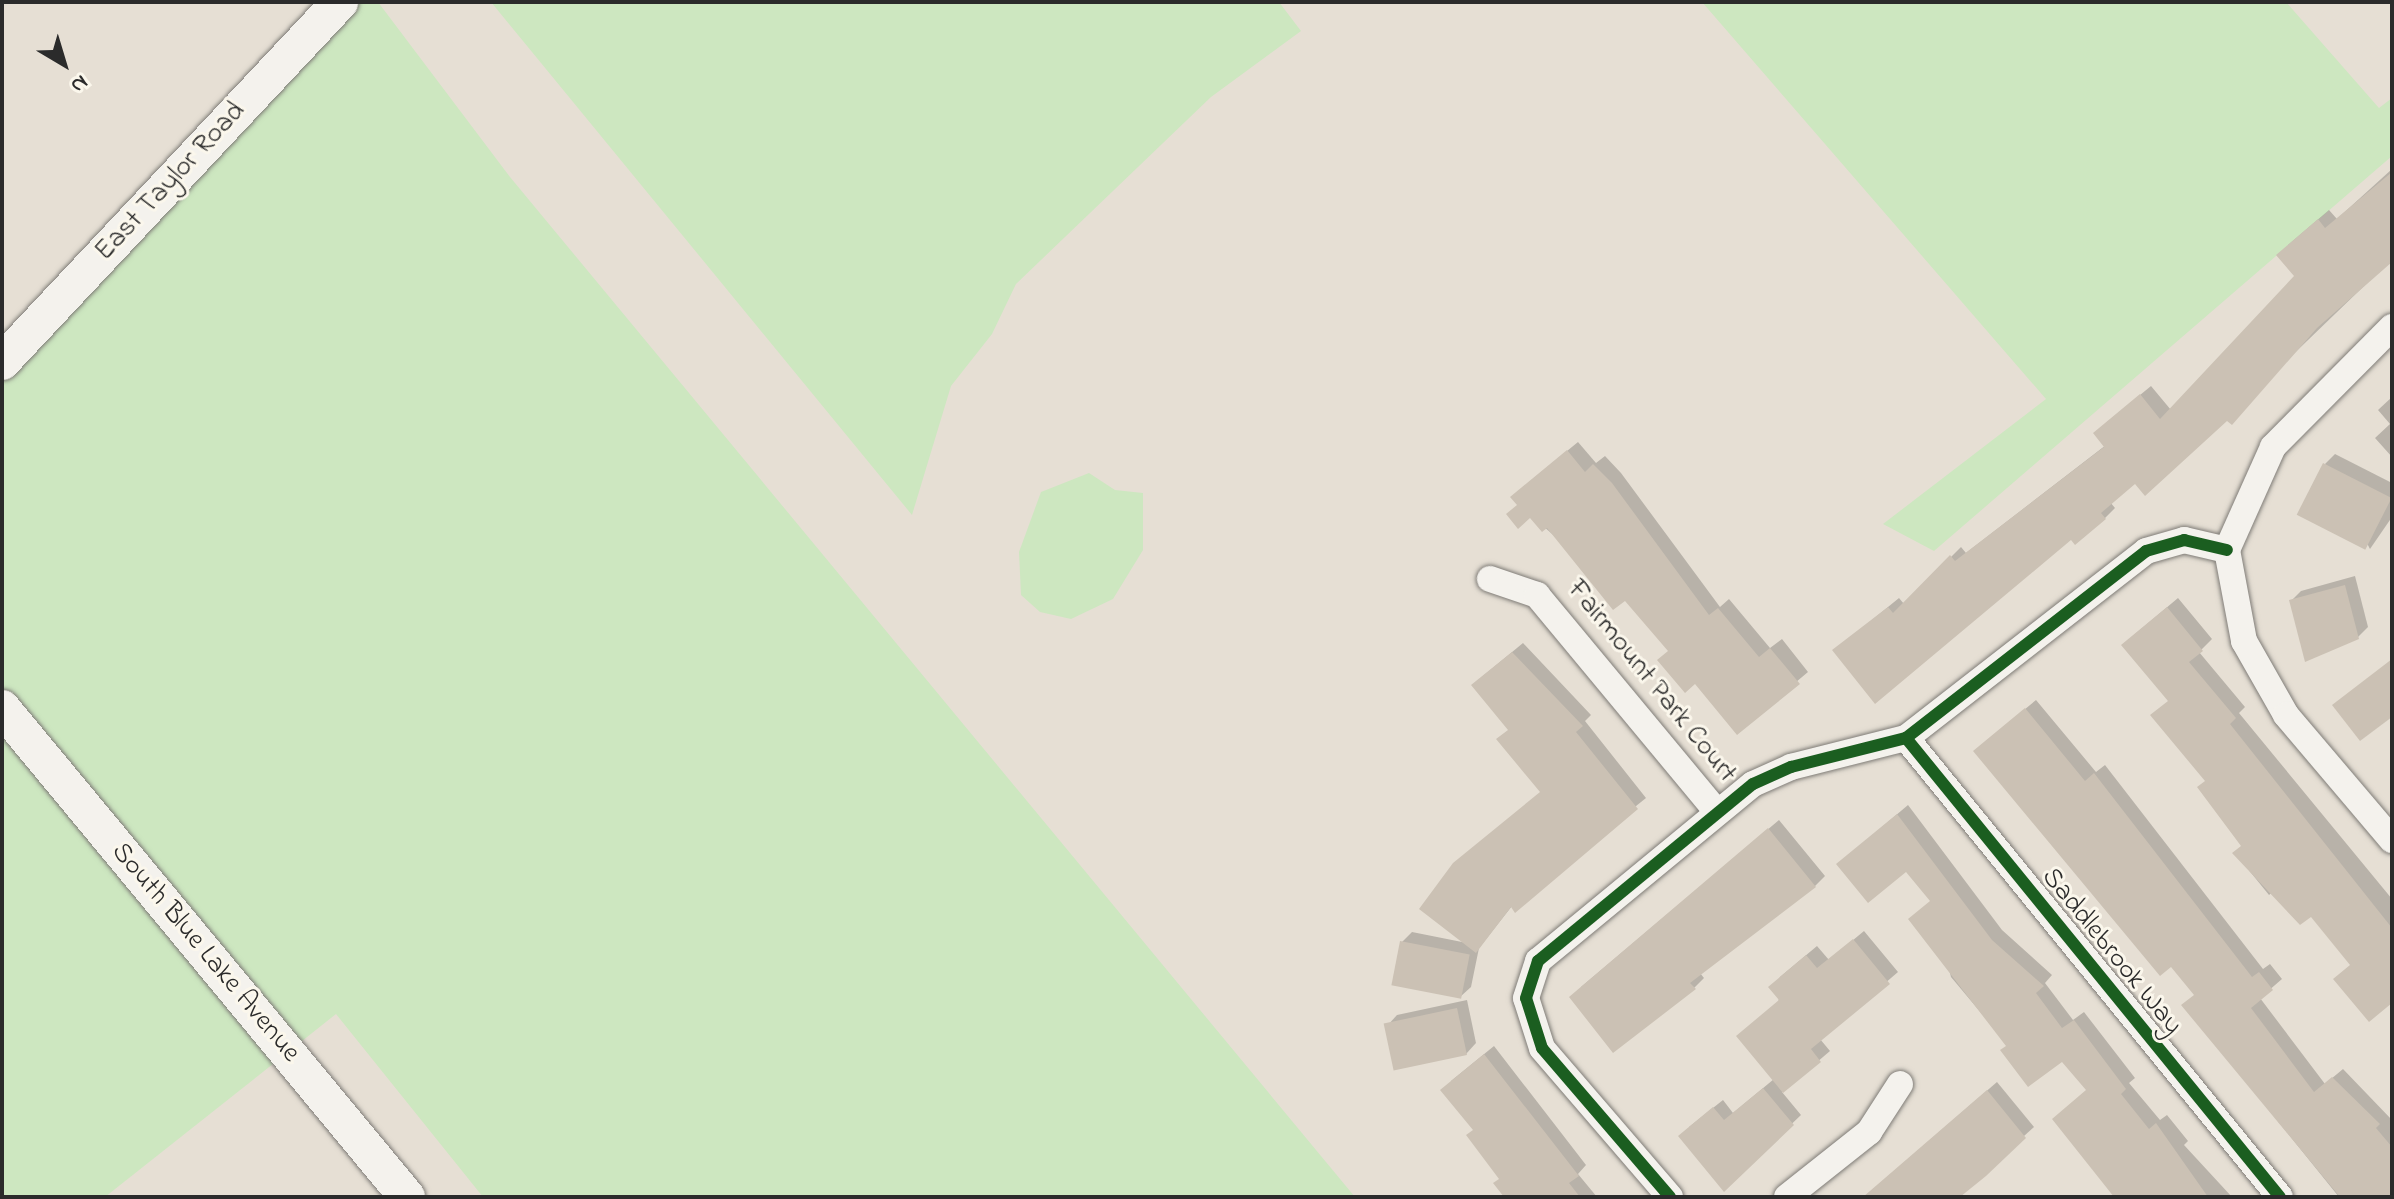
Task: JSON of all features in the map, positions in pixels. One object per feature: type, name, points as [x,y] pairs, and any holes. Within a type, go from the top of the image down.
[{"type":"main road","name":"East Taylor Road","points":[[2,362],[340,2]]},
{"type":"main road","name":"South Blue Lake Avenue","points":[[2,708],[407,1197]]},
{"type":"street","points":[[2392,327],[2273,447],[2227,550],[2244,641],[2286,715],[2392,840]]},
{"type":"street","points":[[1670,1197],[1542,1048],[1526,998],[1538,961],[1576,922],[1717,812],[1791,767],[1906,738],[2146,551],[2184,540],[2227,550]]},
{"type":"street","name":"Fairmount Park Court","points":[[1490,579],[1537,595],[1717,812]]},
{"type":"street","name":"Saddlebrook Way","points":[[1906,738],[2280,1197]]},
{"type":"street","points":[[1787,1197],[1869,1132],[1900,1084]]},
{"type":"green space","points":[[359,2],[378,2],[510,177],[1355,1197],[483,1197],[336,1014],[297,1045],[2,690],[2,382]]},
{"type":"green space","points":[[491,2],[1279,2],[1301,31],[1211,97],[1016,284],[992,334],[951,386],[912,515]]},
{"type":"green space","points":[[1702,2],[2286,2],[2379,108],[2392,98],[2392,156],[1934,551],[1883,524],[2046,399]]},
{"type":"green space","points":[[1089,473],[1115,490],[1143,493],[1143,550],[1113,599],[1071,619],[1040,612],[1021,595],[1019,552],[1041,492]]},
{"type":"green space","points":[[2,727],[278,1060],[105,1197],[2,1197]]},
{"type":"building","points":[[2392,172],[2392,262],[2317,328],[2232,425],[2227,421],[2145,496],[2135,484],[2101,513],[2106,519],[2075,545],[2071,540],[1875,704],[1832,650],[1888,607],[1893,613],[1950,555],[1955,561],[2104,447],[2093,433],[2140,394],[2160,419],[2294,276],[2276,255],[2318,219],[2325,228]]},
{"type":"building","points":[[1567,450],[1585,472],[1593,464],[1612,483],[1709,615],[1718,608],[1759,657],[1770,648],[1800,684],[1737,735],[1695,684],[1685,693],[1657,660],[1668,651],[1625,601],[1613,610],[1547,528],[1542,532],[1530,518],[1518,529],[1506,514],[1517,505],[1510,497]]},
{"type":"building","points":[[2323,463],[2392,498],[2365,550],[2297,515]]},
{"type":"building","points":[[2345,585],[2359,639],[2305,662],[2289,600]]},
{"type":"building","points":[[2167,607],[2203,651],[2189,662],[2236,718],[2230,724],[2392,928],[2392,1003],[2369,1022],[2333,979],[2350,965],[2311,917],[2300,925],[2232,853],[2241,846],[2197,787],[2205,781],[2150,715],[2168,701],[2121,645]]},
{"type":"building","points":[[1512,652],[1583,726],[1576,732],[1638,809],[1515,913],[1511,907],[1476,953],[1419,909],[1453,863],[1540,792],[1496,739],[1508,730],[1471,685]]},
{"type":"building","points":[[2392,659],[2392,717],[2360,741],[2332,705]]},
{"type":"building","points":[[2025,708],[2085,781],[2094,773],[2252,977],[2259,972],[2273,990],[2251,1008],[2314,1092],[2332,1077],[2380,1124],[2376,1128],[2392,1147],[2392,1197],[2340,1197],[2181,1005],[2194,995],[2171,967],[2160,976],[1973,751]]},
{"type":"building","points":[[1897,814],[1992,940],[2044,986],[2036,993],[2062,1028],[2074,1020],[2126,1089],[2121,1094],[2149,1129],[2156,1123],[2208,1197],[2114,1197],[2052,1119],[2086,1090],[2062,1062],[2028,1087],[2000,1050],[2006,1046],[1908,919],[1930,901],[1906,872],[1868,903],[1836,864]]},
{"type":"building","points":[[1768,828],[1816,887],[1690,983],[1696,989],[1613,1053],[1569,997]]},
{"type":"building","points":[[1853,939],[1890,984],[1811,1049],[1821,1062],[1783,1093],[1736,1036],[1779,1000],[1768,987],[1806,955],[1817,968]]},
{"type":"building","points":[[1400,941],[1470,955],[1461,999],[1391,985]]},
{"type":"building","points":[[1457,1008],[1467,1055],[1394,1071],[1384,1024]]},
{"type":"building","points":[[1484,1054],[1579,1176],[1569,1183],[1580,1197],[1504,1197],[1493,1183],[1499,1179],[1466,1135],[1473,1130],[1440,1090]]},
{"type":"building","points":[[1763,1088],[1794,1125],[1724,1192],[1678,1136],[1713,1107],[1724,1120]]},
{"type":"building","points":[[1987,1090],[2026,1138],[1986,1176],[1960,1197],[1863,1197]]},
{"type":"cycle path","points":[[1670,1197],[1542,1048],[1526,998],[1538,961],[1753,784],[1791,767],[1906,738],[2146,551],[2184,540],[2227,550]]},
{"type":"cycle path","points":[[1906,738],[2280,1197]]}]
